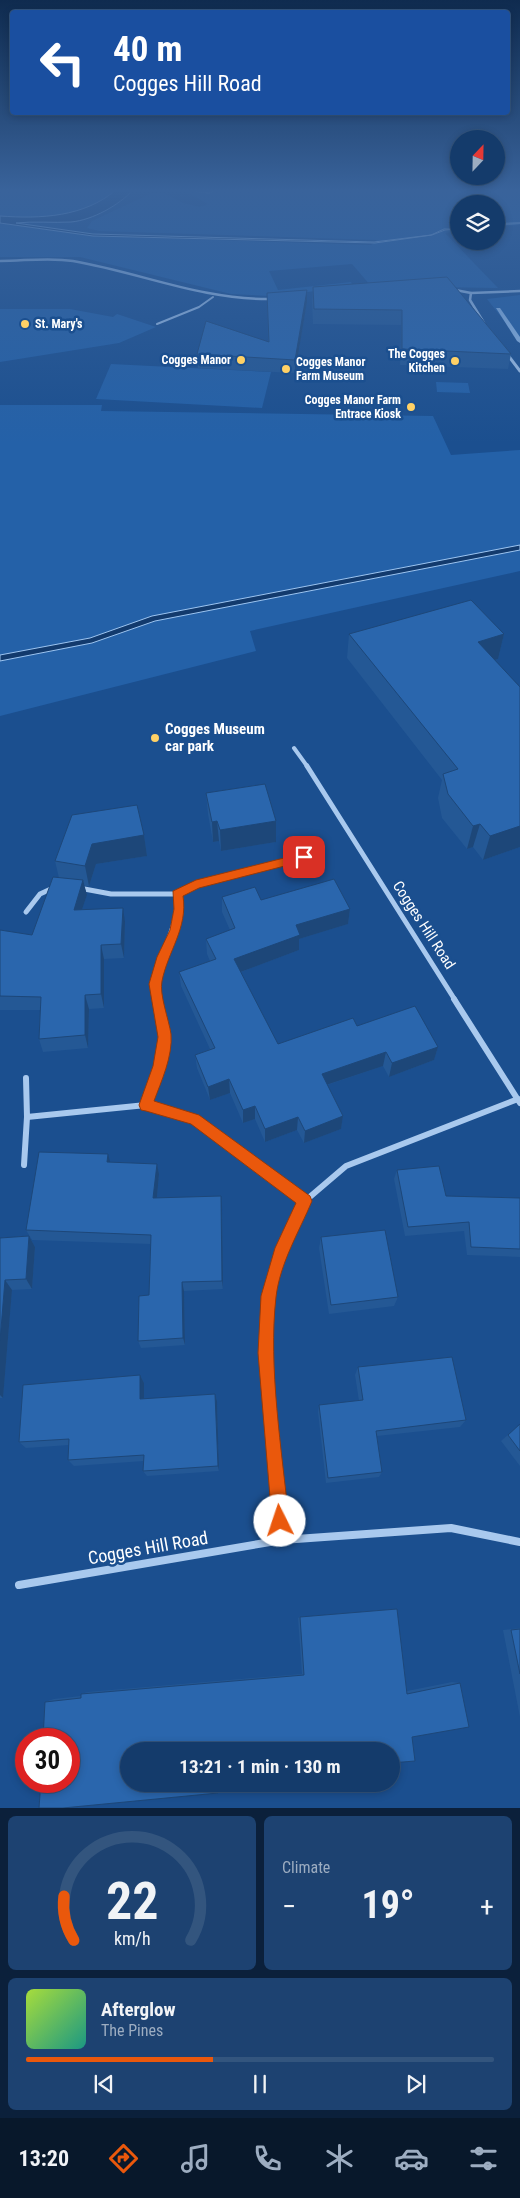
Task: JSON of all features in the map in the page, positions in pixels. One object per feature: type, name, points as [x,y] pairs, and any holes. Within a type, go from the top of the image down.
[{"type":"street","points":[[133,274],[213,296],[260,300],[278,298]]},
{"type":"street","points":[[441,288],[460,289],[471,293],[520,291]]},
{"type":"street","points":[[471,293],[470,300],[485,324]]},
{"type":"street","points":[[502,348],[520,371]]},
{"type":"street","name":"Cogges Hill Road","points":[[282,1540],[266,1353],[268,1296],[282,1248],[305,1201],[346,1166],[519,1101],[307,766]]},
{"type":"street","points":[[74,887],[111,894],[177,894],[196,885],[304,857]]},
{"type":"street","points":[[26,912],[40,894],[58,886]]},
{"type":"street","points":[[146,1105],[160,1066],[165,1037],[155,984],[163,957],[176,930],[179,909],[177,894]]},
{"type":"street","points":[[24,1165],[26,1078]]},
{"type":"street","points":[[26,1117],[146,1105],[194,1119],[305,1201]]},
{"type":"street","name":"Cogges Hill Road","points":[[19,1585],[282,1540],[451,1528],[520,1542]]},
{"type":"lane","points":[[157,324],[199,307],[213,296]]},
{"type":"lane","points":[[294,748],[307,766]]},
{"type":"shaded area","points":[[151,274],[271,274],[278,290],[351,282],[353,287],[270,296],[231,294]]},
{"type":"shaded area","points":[[361,274],[485,274],[498,288],[371,286]]},
{"type":"shaded area","points":[[520,295],[520,341],[487,299]]},
{"type":"shaded area","points":[[0,309],[70,309],[113,317],[117,314],[156,327],[119,343],[0,362]]},
{"type":"shaded area","points":[[111,364],[271,372],[262,408],[96,399]]},
{"type":"shaded area","points":[[436,382],[468,383],[470,393],[437,392]]},
{"type":"shaded area","points":[[0,405],[102,405],[101,411],[433,416],[451,455],[520,450],[520,571],[250,631],[256,651],[0,716]]},
{"type":"shaded area","points":[[520,545],[520,550],[155,621],[92,643],[0,661],[0,655],[90,638],[152,616]]},
{"type":"building","points":[[447,277],[511,354],[402,349],[402,310],[314,309],[313,287]]},
{"type":"building","points":[[307,290],[295,360],[197,354],[206,321],[269,342],[267,293]]},
{"type":"building","points":[[471,600],[504,634],[478,642],[520,687],[520,826],[490,836],[480,824],[473,826],[448,794],[443,774],[458,769],[349,634]]},
{"type":"building","points":[[265,784],[276,821],[220,830],[217,821],[212,822],[206,793]]},
{"type":"building","points":[[137,805],[144,835],[92,844],[85,866],[55,861],[72,815]]},
{"type":"building","points":[[53,877],[83,880],[74,910],[123,908],[121,944],[101,945],[101,994],[85,995],[85,1035],[39,1039],[41,997],[0,996],[0,930],[32,935]]},
{"type":"building","points":[[334,879],[350,909],[296,925],[300,935],[234,959],[278,1044],[353,1018],[357,1026],[415,1006],[438,1047],[392,1063],[386,1052],[322,1074],[343,1116],[305,1131],[298,1117],[265,1129],[255,1106],[243,1110],[229,1079],[208,1087],[195,1055],[215,1048],[179,972],[216,959],[206,939],[235,928],[222,897],[255,887],[261,900]]},
{"type":"building","points":[[39,1152],[108,1154],[107,1162],[157,1164],[153,1198],[221,1196],[222,1281],[182,1282],[183,1338],[138,1341],[139,1296],[149,1295],[151,1235],[26,1230]]},
{"type":"building","points":[[439,1166],[446,1196],[520,1198],[520,1249],[471,1247],[469,1222],[408,1227],[397,1170]]},
{"type":"building","points":[[385,1230],[398,1297],[331,1305],[321,1237]]},
{"type":"building","points":[[29,1236],[26,1279],[5,1280],[0,1341],[0,1238]]},
{"type":"building","points":[[452,1357],[466,1420],[376,1431],[382,1472],[328,1478],[319,1405],[363,1400],[358,1367]]},
{"type":"building","points":[[140,1375],[140,1399],[215,1394],[218,1466],[143,1471],[144,1455],[68,1460],[69,1439],[19,1442],[23,1385]]},
{"type":"building","points":[[520,1424],[520,1451],[508,1435]]},
{"type":"building","points":[[397,1609],[407,1694],[460,1683],[469,1727],[412,1737],[415,1761],[400,1762],[400,1742],[120,1742],[120,1792],[218,1793],[63,1808],[39,1808],[40,1793],[80,1793],[80,1728],[44,1728],[45,1702],[81,1698],[81,1694],[304,1675],[300,1617]]},
{"type":"building","points":[[520,1629],[520,1674],[511,1630]]},
{"type":"waterway","points":[[498,309],[520,341]]},
{"type":"place","name":"St. Mary's","points":[[25,324]]},
{"type":"place","name":"Cogges Manor","points":[[241,360]]},
{"type":"place","name":"The Cogges Kitchen","points":[[455,361]]},
{"type":"place","name":"Cogges Manor Farm Museum","points":[[286,369]]},
{"type":"place","name":"Cogges Manor Farm Entrace Kiosk","points":[[411,407]]},
{"type":"place","name":"Cogges Museum car park","points":[[155,738]]},
{"type":"route","points":[[280,1521],[266,1353],[268,1296],[282,1248],[305,1201],[194,1119],[146,1105],[160,1066],[165,1037],[155,984],[163,957],[176,930],[179,909],[177,894],[196,885],[304,857]]}]
